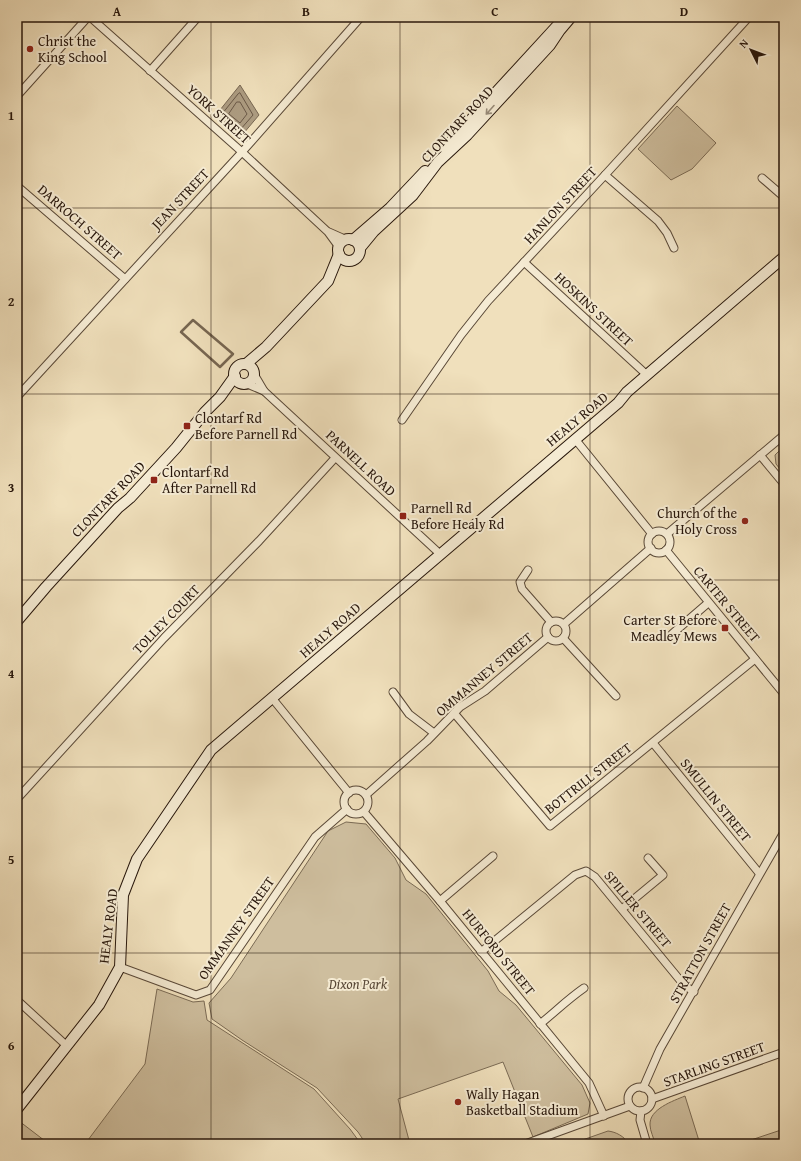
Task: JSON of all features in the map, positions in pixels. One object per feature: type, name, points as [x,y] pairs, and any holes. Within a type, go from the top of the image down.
[{"type":"street","name":"YORK STREET","points":[[89,17],[242,152],[328,232],[342,254]]},
{"type":"street","points":[[17,96],[89,17]]},
{"type":"street","points":[[150,71],[198,17]]},
{"type":"street","name":"JEAN STREET","points":[[17,397],[242,152],[361,17]]},
{"type":"street","name":"CLONTARF ROAD","points":[[350,240],[390,208],[565,17]]},
{"type":"street","name":"CLONTARF ROAD","points":[[360,248],[374,230],[413,195],[438,162],[471,131],[550,45],[571,17]]},
{"type":"street","name":"HANLON STREET","points":[[402,420],[461,335],[488,301],[749,17]]},
{"type":"street","points":[[605,175],[658,221],[667,233],[674,248]]},
{"type":"street","points":[[762,178],[784,197]]},
{"type":"street","name":"DARROCH STREET","points":[[17,186],[125,279]]},
{"type":"street","name":"YORK STREET","points":[[328,232],[350,240]]},
{"type":"street","points":[[251,370],[240,365],[235,370],[241,381],[251,381],[251,370],[266,347],[323,287],[332,275],[342,254],[341,243],[350,240],[358,243],[360,248],[359,254],[356,258],[342,254]]},
{"type":"street","name":"HEALY ROAD","points":[[17,1109],[99,1005],[120,967],[123,895],[137,859],[211,750],[618,403],[626,392],[784,257]]},
{"type":"street","name":"HOSKINS STREET","points":[[524,262],[647,375]]},
{"type":"street","name":"PARNELL ROAD","points":[[251,370],[264,391],[440,554]]},
{"type":"street","name":"CLONTARF ROAD","points":[[17,621],[118,508],[130,498],[176,448],[205,412],[220,397],[241,381]]},
{"type":"street","name":"PARNELL ROAD","points":[[241,381],[264,391]]},
{"type":"street","points":[[667,534],[784,435]]},
{"type":"street","points":[[575,439],[652,534]]},
{"type":"street","points":[[760,455],[784,484]]},
{"type":"street","name":"TOLLEY COURT","points":[[17,799],[164,638],[259,541],[335,458]]},
{"type":"street","points":[[660,531],[667,534],[670,542],[666,550],[658,552],[651,548],[648,541],[652,534],[660,531]]},
{"type":"street","points":[[564,624],[651,548]]},
{"type":"street","name":"CARTER STREET","points":[[666,550],[784,694]]},
{"type":"street","points":[[528,570],[520,582],[522,589],[551,622]]},
{"type":"street","points":[[672,634],[708,603]]},
{"type":"street","points":[[560,621],[566,628],[566,633],[563,638],[558,641],[552,641],[546,632],[547,626],[551,622],[560,621]]},
{"type":"street","name":"OMMANNEY STREET","points":[[366,795],[434,733],[460,707],[485,691],[548,637]]},
{"type":"street","points":[[563,638],[616,696]]},
{"type":"street","name":"BOTTRILL STREET","points":[[454,713],[550,826],[755,659]]},
{"type":"street","points":[[393,692],[409,714],[434,733]]},
{"type":"street","points":[[272,698],[348,793]]},
{"type":"street","name":"SMULLIN STREET","points":[[653,743],[759,873]]},
{"type":"street","points":[[354,790],[361,791],[366,795],[368,806],[364,812],[358,814],[352,813],[346,809],[344,804],[348,793],[354,790]]},
{"type":"street","name":"OMMANNEY STREET","points":[[120,967],[196,995],[210,990],[315,838],[346,809]]},
{"type":"street","name":"HURFORD STREET","points":[[364,812],[440,901],[589,1083],[604,1116]]},
{"type":"street","name":"STRATTON STREET","points":[[643,1088],[660,1049],[694,992],[759,873],[784,832]]},
{"type":"street","points":[[440,901],[493,856]]},
{"type":"street","points":[[622,909],[663,876],[648,858]]},
{"type":"street","name":"SPILLER STREET","points":[[481,952],[575,875],[586,871],[596,877],[684,985],[694,992]]},
{"type":"street","points":[[540,1024],[560,1008],[570,997],[584,988]]},
{"type":"street","points":[[17,1000],[67,1046]]},
{"type":"street","name":"STARLING STREET","points":[[652,1100],[784,1052]]},
{"type":"street","points":[[643,1088],[649,1092],[652,1100],[650,1106],[641,1111],[633,1109],[630,1106],[628,1098],[632,1091],[643,1088]]},
{"type":"street","points":[[525,1144],[630,1106]]},
{"type":"street","points":[[641,1111],[640,1120],[647,1144]]},
{"type":"green space","points":[[677,106],[716,143],[692,169],[671,180],[638,149]]},
{"type":"green space","points":[[784,446],[784,474],[776,464],[775,455]]},
{"type":"green space","name":"Dixon Park","points":[[346,822],[366,824],[395,858],[406,880],[426,894],[488,971],[499,991],[516,1005],[582,1085],[590,1103],[588,1114],[533,1137],[503,1062],[398,1099],[410,1144],[366,1144],[358,1132],[317,1088],[212,1019],[209,1003],[231,978],[328,831]]},
{"type":"green space","points":[[157,989],[193,1002],[204,1001],[207,1020],[314,1089],[350,1129],[361,1144],[85,1144],[145,1064]]},
{"type":"green space","points":[[685,1096],[700,1144],[655,1144],[650,1125],[653,1114],[663,1106]]},
{"type":"green space","points":[[19,1121],[49,1144],[17,1144],[17,1124]]},
{"type":"green space","points":[[784,1129],[784,1144],[739,1144]]},
{"type":"green space","points":[[608,1131],[620,1135],[629,1144],[571,1144]]},
{"type":"water","points":[[240,85],[259,115],[243,134],[239,135],[216,115]]},
{"type":"waterway","points":[[193,320],[233,354],[220,367],[181,332],[193,320]]},
{"type":"place","name":"Christ the King School","points":[[30,49]]},
{"type":"place","name":"Clontarf Rd Before Parnell Rd","points":[[187,426]]},
{"type":"place","name":"Clontarf Rd After Parnell Rd","points":[[154,480]]},
{"type":"place","name":"Parnell Rd Before Healy Rd","points":[[403,516]]},
{"type":"place","name":"Church of the Holy Cross","points":[[745,521]]},
{"type":"place","name":"Carter St Before Meadley Mews","points":[[725,628]]},
{"type":"place","name":"Wally Hagan Basketball Stadium","points":[[458,1102]]}]
